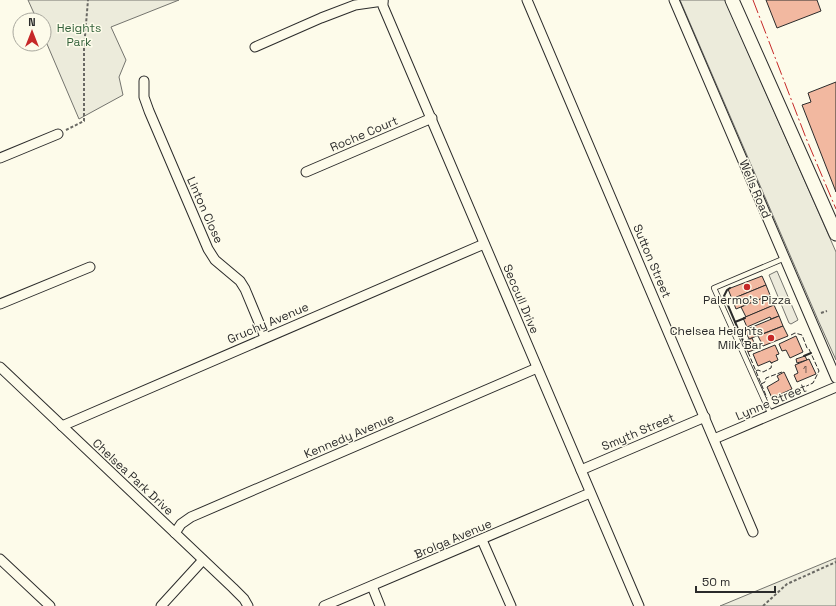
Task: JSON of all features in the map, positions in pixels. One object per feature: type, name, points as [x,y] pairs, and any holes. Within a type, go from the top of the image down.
[{"type":"main road","points":[[732,0],[836,234]]},
{"type":"street","name":"Sutton Street","points":[[527,0],[753,532]]},
{"type":"street","name":"Wells Road","points":[[674,0],[836,378]]},
{"type":"street","points":[[255,47],[355,5],[383,1]]},
{"type":"street","name":"Seccull Drive","points":[[383,1],[383,6],[639,606]]},
{"type":"street","name":"Linton Close","points":[[144,81],[144,96],[149,111],[208,249],[215,260],[240,281],[245,289],[265,338]]},
{"type":"street","name":"Roche Court","points":[[306,172],[432,118]]},
{"type":"street","points":[[0,158],[58,134]]},
{"type":"street","name":"Gruchy Avenue","points":[[62,426],[484,244]]},
{"type":"street","points":[[0,304],[90,267]]},
{"type":"street","name":"Chelsea Park Drive","points":[[0,367],[175,532],[244,599],[248,606]]},
{"type":"street","name":"Kennedy Avenue","points":[[175,532],[180,524],[191,516],[537,368]]},
{"type":"street","name":"Lynne Street","points":[[714,439],[836,387]]},
{"type":"street","name":"Smyth Street","points":[[581,470],[705,417]]},
{"type":"street","name":"Brolga Avenue","points":[[324,606],[482,540],[590,492]]},
{"type":"street","points":[[482,540],[510,606]]},
{"type":"street","points":[[0,559],[50,606]]},
{"type":"street","points":[[161,606],[203,560]]},
{"type":"street","points":[[372,586],[380,606]]},
{"type":"lane","points":[[771,415],[714,288],[785,258]]},
{"type":"path","points":[[58,134],[84,121],[84,48],[88,0]]},
{"type":"path","points":[[821,314],[827,311]]},
{"type":"path","points":[[763,606],[787,584],[836,562]]},
{"type":"green space","name":"Heights Park","points":[[28,0],[179,0],[111,27],[126,60],[119,77],[123,95],[79,119],[50,52],[52,52],[52,12],[33,12]]},
{"type":"green space","points":[[680,0],[725,0],[836,252],[836,360],[818,320]]},
{"type":"green space","points":[[836,558],[836,606],[720,606]]},
{"type":"shaded area","points":[[777,271],[798,320],[791,324],[789,323],[769,275]]},
{"type":"building","points":[[766,0],[817,0],[821,11],[777,28]]},
{"type":"building","points":[[836,82],[836,192],[802,105],[811,102],[808,93]]},
{"type":"building","name":"Palermo's Pizza","points":[[762,276],[766,285],[732,299],[728,289]]},
{"type":"building","points":[[766,285],[770,295],[736,309],[732,299]]},
{"type":"building","points":[[770,295],[774,305],[746,317],[741,307]]},
{"type":"building","points":[[774,305],[779,316],[771,319],[770,317],[747,327],[743,318]]},
{"type":"building","points":[[779,316],[783,326],[749,339],[745,330]]},
{"type":"building","name":"Chelsea Heights Milk Bar","points":[[783,326],[788,336],[763,346],[758,336]]},
{"type":"building","points":[[796,336],[803,352],[790,358],[786,350],[782,351],[779,344]]},
{"type":"building","points":[[752,338],[757,349],[748,352],[744,342]]},
{"type":"building","points":[[775,345],[779,354],[776,355],[778,360],[771,363],[770,361],[758,366],[753,354]]},
{"type":"building","points":[[805,356],[807,360],[797,363],[796,359]]},
{"type":"building","points":[[809,359],[816,374],[797,382],[794,375],[798,373],[795,365]]},
{"type":"building","points":[[784,372],[792,389],[772,398],[767,387],[779,380],[777,376]]},
{"type":"fence","points":[[791,335],[795,333],[802,335],[819,371],[813,383],[798,390]]},
{"type":"fence","points":[[748,352],[767,398]]},
{"type":"fence","points":[[756,371],[758,370],[763,372],[771,368],[772,362]]},
{"type":"fence","points":[[761,384],[765,382],[766,378],[782,372]]},
{"type":"wall","points":[[730,288],[724,296],[744,343]]},
{"type":"wall","points":[[735,322],[745,318]]},
{"type":"wall","points":[[804,356],[811,353]]},
{"type":"power","points":[[753,0],[806,138],[836,209]]},
{"type":"place","name":"Palermo's Pizza","points":[[747,287]]},
{"type":"place","name":"Chelsea Heights Milk Bar","points":[[771,338]]}]
